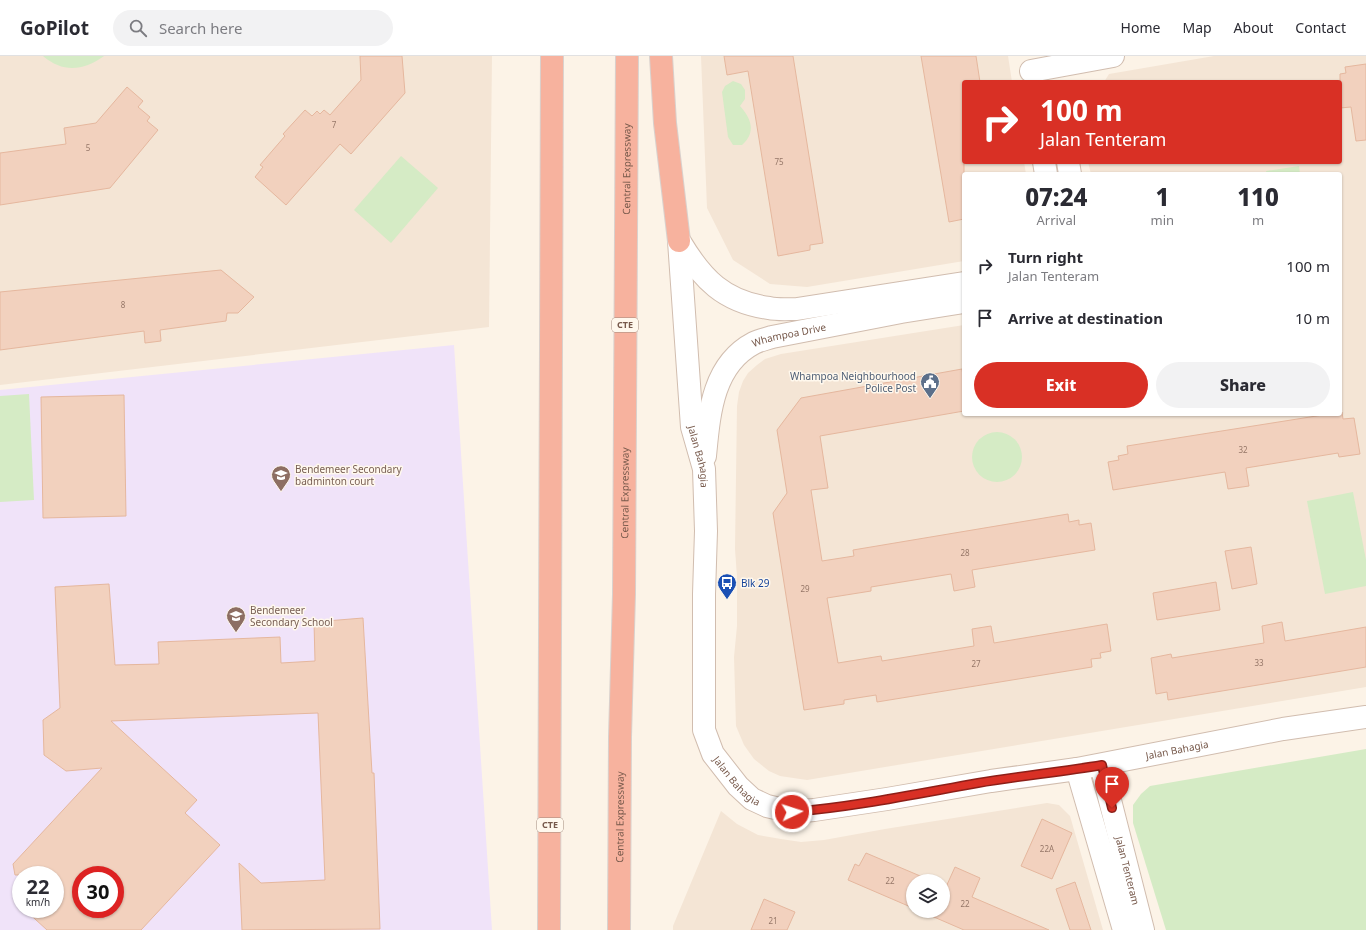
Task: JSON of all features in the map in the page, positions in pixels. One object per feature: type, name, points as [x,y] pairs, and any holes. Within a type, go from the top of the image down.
[{"type":"highway","name":"CTE","points":[[549,930],[552,56]]},
{"type":"highway","name":"Central Expressway","points":[[619,930],[620,737],[624,594],[627,56]]},
{"type":"highway","points":[[661,56],[665,123],[679,241]]},
{"type":"street","points":[[1040,69],[1113,56]]},
{"type":"street","points":[[679,241],[700,272],[714,286],[753,306],[771,309],[797,309],[962,283]]},
{"type":"street","name":"Jalan Bahagia","points":[[679,241],[692,427],[704,470],[706,531],[704,594],[704,730],[713,754],[738,786],[752,799],[767,806],[792,812],[814,810],[991,781],[1102,765],[1283,729],[1366,716]]},
{"type":"street","name":"Whampoa Drive","points":[[704,470],[708,428],[714,395],[720,378],[740,353],[754,343],[772,337],[801,331],[962,302]]},
{"type":"street","name":"Jalan Tenteram","points":[[1102,765],[1143,930]]},
{"type":"street","name":"Jalan Tenteram","points":[[1076,769],[1124,930]]},
{"type":"shaded area","points":[[0,56],[492,56],[489,327],[0,385]]},
{"type":"shaded area","points":[[701,56],[1008,56],[1012,80],[962,80],[962,164],[1024,164],[1026,172],[962,172],[962,261],[807,287],[770,284],[733,260],[707,208]]},
{"type":"shaded area","points":[[1214,56],[1366,56],[1366,687],[807,780],[780,776],[769,771],[754,759],[744,745],[736,726],[734,657],[737,626],[737,577],[735,549],[737,406],[739,392],[743,381],[748,373],[765,359],[781,354],[962,325],[962,416],[1342,416],[1342,172],[1090,172],[1088,164],[1342,164],[1342,80],[1105,80],[1109,74]]},
{"type":"shaded area","name":"Bendemeer Secondary School","points":[[454,345],[492,930],[0,930],[0,390]]},
{"type":"shaded area","points":[[1047,803],[1059,805],[1070,816],[1103,930],[673,930],[673,926],[721,811],[737,824],[758,835],[801,842],[824,840]]},
{"type":"green space","points":[[43,56],[104,56],[88,65],[73,68],[58,65]]},
{"type":"green space","points":[[733,81],[741,84],[745,90],[745,99],[740,106],[750,121],[751,126],[749,136],[742,145],[733,145],[728,137],[722,92],[725,86]]},
{"type":"green space","points":[[401,156],[438,188],[391,243],[354,210]]},
{"type":"green space","points":[[1299,166],[1300,172],[1266,172]]},
{"type":"green space","points":[[29,394],[34,500],[0,502],[0,396]]},
{"type":"green space","points":[[997,432],[1007,434],[1015,439],[1020,447],[1022,457],[1020,467],[1015,475],[1007,480],[997,482],[987,480],[979,475],[974,467],[972,457],[974,447],[979,439],[987,434]]},
{"type":"green space","points":[[1353,492],[1366,560],[1366,586],[1325,594],[1307,501]]},
{"type":"green space","points":[[1366,749],[1366,930],[1166,930],[1133,823],[1133,805],[1141,794],[1150,786]]},
{"type":"building","points":[[360,56],[402,56],[405,93],[351,154],[340,144],[286,205],[255,177],[263,167],[260,165],[285,136],[283,134],[305,110],[312,116],[317,111],[320,114],[324,110],[330,115],[361,80]]},
{"type":"building","points":[[724,56],[793,56],[823,243],[810,245],[810,250],[778,256],[748,71],[727,75]]},
{"type":"building","points":[[921,56],[976,56],[980,80],[962,80],[962,164],[964,164],[964,172],[962,172],[962,219],[949,222]]},
{"type":"building","points":[[1366,64],[1366,140],[1356,141],[1351,107],[1342,108],[1342,80],[1340,80],[1340,74],[1346,73],[1345,67]]},
{"type":"building","points":[[127,87],[143,101],[138,107],[150,117],[147,121],[158,130],[110,188],[0,205],[0,153],[66,144],[64,128],[96,123]]},
{"type":"building","points":[[221,270],[254,297],[238,313],[227,313],[226,321],[160,330],[161,341],[145,343],[144,331],[0,350],[0,292]]},
{"type":"building","points":[[962,369],[962,411],[820,436],[828,488],[811,490],[822,561],[854,556],[853,550],[1068,514],[1069,522],[1079,520],[1079,525],[1091,523],[1095,550],[972,570],[975,587],[954,591],[951,574],[871,587],[871,591],[827,598],[838,663],[881,656],[882,661],[974,646],[972,629],[991,626],[994,643],[1107,624],[1111,651],[1100,653],[1101,658],[1091,659],[1092,667],[877,702],[876,695],[844,700],[844,704],[804,710],[773,513],[787,493],[777,430],[801,398]]},
{"type":"building","points":[[124,395],[126,516],[43,518],[41,397]]},
{"type":"building","points":[[1342,412],[1343,419],[1354,418],[1360,454],[1339,457],[1338,453],[1246,468],[1249,486],[1228,489],[1225,472],[1113,490],[1108,462],[1119,460],[1118,456],[1128,454],[1127,446],[1316,416],[1342,416]]},
{"type":"building","points":[[1251,547],[1257,584],[1232,589],[1225,551]]},
{"type":"building","points":[[1216,582],[1220,610],[1157,620],[1153,593]]},
{"type":"building","points":[[109,584],[115,665],[159,664],[158,642],[280,637],[281,663],[315,661],[314,622],[363,618],[372,773],[374,773],[380,929],[242,930],[239,863],[261,883],[325,880],[318,713],[111,721],[197,800],[185,813],[220,845],[141,930],[47,930],[34,918],[64,918],[64,866],[13,866],[13,864],[102,768],[66,771],[44,755],[43,720],[60,708],[55,587]]},
{"type":"building","points":[[1282,622],[1285,641],[1366,627],[1366,667],[1168,700],[1167,692],[1156,694],[1151,658],[1171,654],[1172,658],[1264,643],[1262,626]]},
{"type":"building","points":[[1042,819],[1072,833],[1052,879],[1021,866]]},
{"type":"building","points":[[866,853],[916,874],[906,874],[906,905],[848,880],[855,864],[859,866]]},
{"type":"building","points":[[955,867],[980,878],[972,897],[1049,930],[964,930],[936,918],[950,918],[950,878]]},
{"type":"building","points":[[1075,882],[1091,930],[1070,930],[1056,889]]},
{"type":"building","points":[[764,899],[795,912],[787,930],[751,930]]},
{"type":"place","name":"Whampoa Neighbourhood Police Post","points":[[930,399]]},
{"type":"place","name":"Bendemeer Secondary badminton court","points":[[281,492]]},
{"type":"place","name":"Blk 29","points":[[727,600]]},
{"type":"place","name":"Bendemeer Secondary School","points":[[236,633]]},
{"type":"route","points":[[792,812],[814,810],[991,781],[1102,765],[1112,808]]}]
